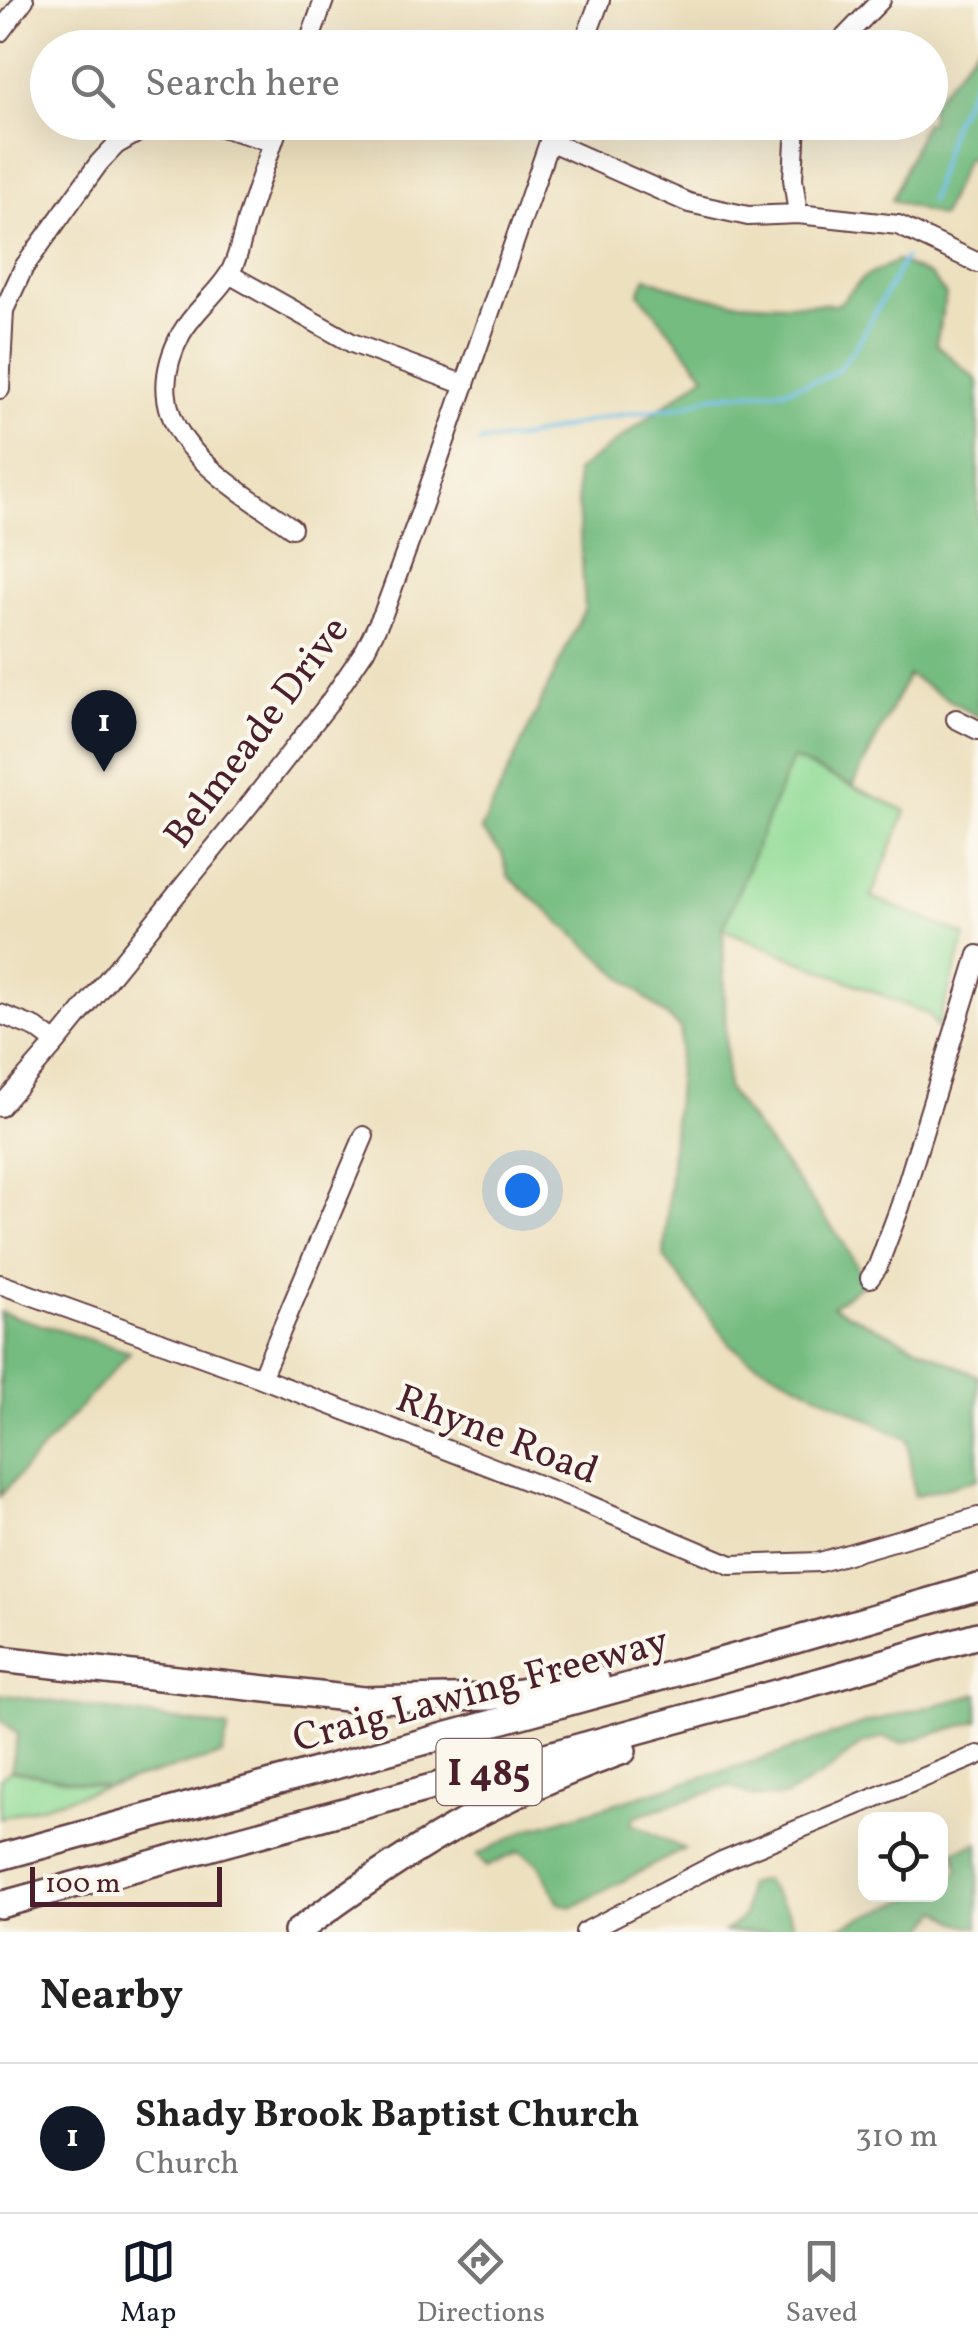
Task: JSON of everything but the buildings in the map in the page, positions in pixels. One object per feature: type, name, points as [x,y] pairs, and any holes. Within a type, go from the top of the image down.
[{"type":"highway","name":"Craig Lawing Freeway","points":[[0,1858],[978,1587]]},
{"type":"highway","name":"Craig Lawing Freeway","points":[[0,1906],[827,1680],[978,1635]]},
{"type":"highway","points":[[0,1659],[364,1700],[435,1700],[552,1688],[768,1648]]},
{"type":"highway","points":[[297,1932],[383,1870],[494,1803],[573,1769],[827,1680]]},
{"type":"street","points":[[0,32],[24,0]]},
{"type":"street","points":[[313,30],[324,0]]},
{"type":"street","points":[[589,30],[600,0]]},
{"type":"street","points":[[852,30],[881,0]]},
{"type":"street","points":[[0,389],[4,310],[24,267],[99,163],[125,140]]},
{"type":"street","points":[[266,140],[273,142],[229,274],[183,331],[172,353],[167,385],[174,424],[185,444],[205,464],[292,528]]},
{"type":"street","name":"Belmeade Drive","points":[[1,1108],[250,804],[354,669],[383,614],[549,140]]},
{"type":"street","points":[[568,140],[690,203],[748,216],[798,214],[898,226],[978,263]]},
{"type":"street","points":[[795,140],[793,180],[798,214]]},
{"type":"street","points":[[229,274],[352,342],[465,385]]},
{"type":"street","points":[[956,718],[978,730]]},
{"type":"street","points":[[870,1278],[878,1268],[900,1207],[978,955]]},
{"type":"street","points":[[0,1014],[36,1028],[56,1044]]},
{"type":"street","points":[[261,1378],[364,1136]]},
{"type":"street","name":"Rhyne Road","points":[[0,1284],[261,1378],[582,1502],[731,1565],[820,1562],[978,1517]]},
{"type":"street","points":[[585,1932],[722,1861],[978,1756]]},
{"type":"green space","points":[[978,45],[978,163],[967,157],[941,217],[892,200],[917,140],[948,140],[948,83]]},
{"type":"green space","points":[[897,261],[931,276],[946,295],[936,344],[978,381],[978,717],[908,675],[853,786],[792,759],[723,929],[727,1089],[843,1242],[866,1282],[832,1306],[978,1376],[978,1479],[914,1496],[908,1440],[746,1357],[731,1345],[664,1257],[681,1029],[508,876],[502,853],[481,830],[585,608],[576,472],[705,375],[639,293],[646,277],[718,299],[763,304],[839,304],[863,278]]},
{"type":"green space","points":[[792,758],[906,811],[871,897],[966,936],[937,1028],[930,1015],[723,929]]},
{"type":"green space","points":[[0,1312],[130,1352],[0,1496]]},
{"type":"green space","points":[[0,1694],[229,1728],[222,1755],[106,1787],[11,1770],[18,1734],[0,1719]]},
{"type":"green space","points":[[978,1694],[978,1721],[902,1743],[883,1737],[861,1744],[829,1771],[784,1797],[754,1797],[730,1786],[635,1816],[631,1823],[684,1849],[573,1907],[559,1903],[538,1863],[520,1851],[486,1867],[477,1855],[527,1830],[772,1756],[865,1723]]},
{"type":"green space","points":[[11,1770],[106,1787],[0,1818],[0,1778]]},
{"type":"green space","points":[[978,1843],[978,1928],[959,1923],[939,1910],[924,1932],[827,1932],[902,1902],[948,1902],[948,1878],[959,1871],[955,1851]]},
{"type":"green space","points":[[764,1880],[789,1912],[796,1932],[724,1932],[744,1916],[747,1884]]},
{"type":"waterway","points":[[948,138],[978,73]]},
{"type":"waterway","points":[[930,201],[948,140]]},
{"type":"waterway","points":[[479,442],[522,438],[606,417],[685,406],[711,396],[783,390],[824,378],[840,368],[860,340],[905,258]]},
{"type":"place","name":"Shady Brook Baptist Church","points":[[104,772]]}]
